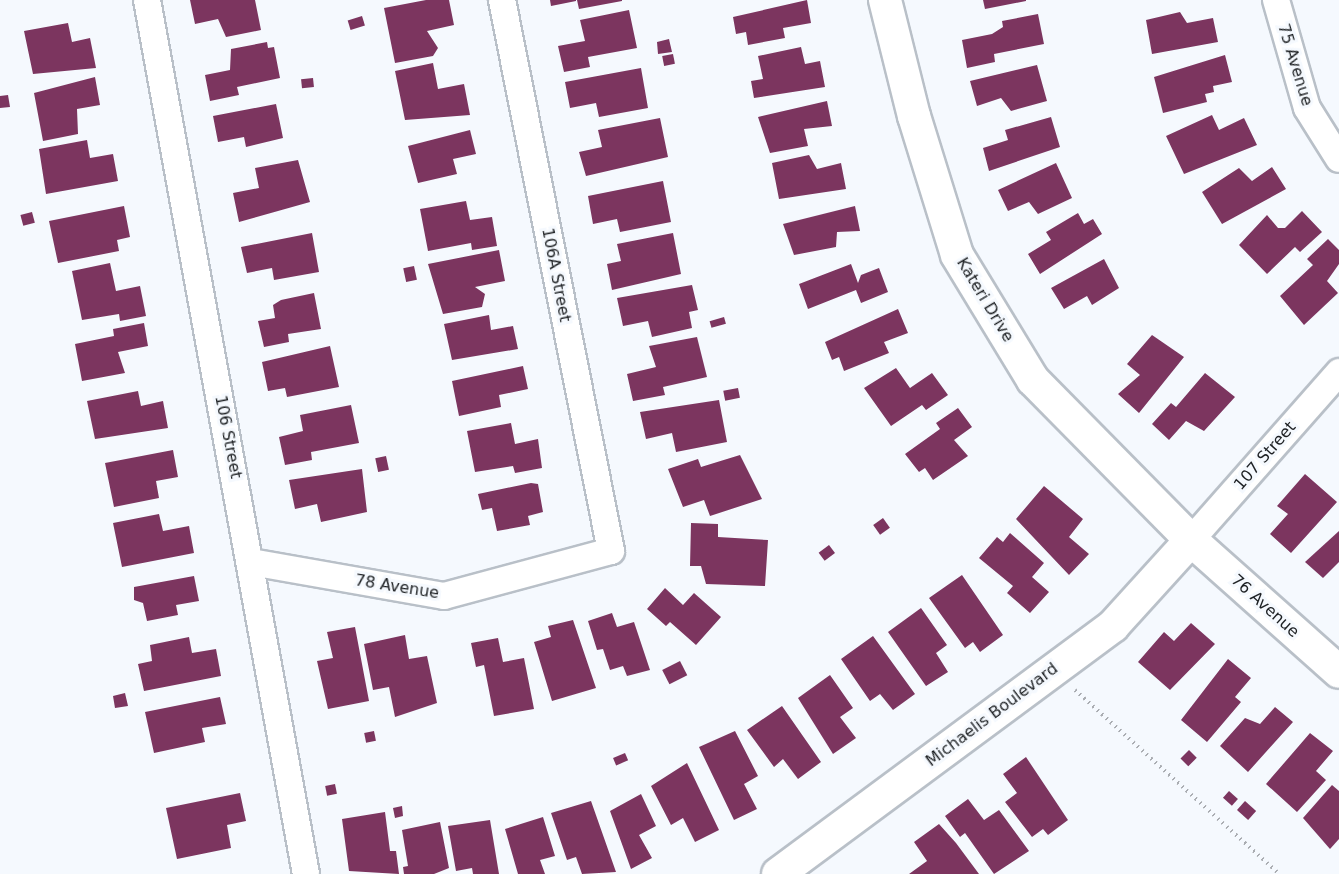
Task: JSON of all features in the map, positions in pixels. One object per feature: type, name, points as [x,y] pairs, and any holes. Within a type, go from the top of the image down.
[{"type":"street","name":"106 Street","points":[[147,0],[306,874]]},
{"type":"street","name":"106A Street","points":[[502,0],[611,550]]},
{"type":"street","name":"Kateri Drive","points":[[885,0],[914,116],[957,255],[1033,380],[1191,540]]},
{"type":"street","name":"75 Avenue","points":[[1276,0],[1307,108],[1339,159]]},
{"type":"street","name":"107 Street","points":[[1191,540],[1339,372]]},
{"type":"street","name":"Michaelis Boulevard","points":[[778,874],[1113,626],[1191,540]]},
{"type":"street","name":"76 Avenue","points":[[1191,540],[1339,672]]},
{"type":"street","name":"78 Avenue","points":[[251,562],[444,596],[611,550]]},
{"type":"path","points":[[1053,670],[1279,874]]},
{"type":"building","points":[[190,0],[255,0],[261,30],[226,37],[218,19],[195,24]]},
{"type":"building","points":[[426,0],[449,0],[454,25],[427,31],[438,48],[433,56],[395,63],[384,8]]},
{"type":"building","points":[[550,0],[576,0],[576,1],[551,6]]},
{"type":"building","points":[[577,0],[622,0],[622,1],[579,9]]},
{"type":"building","points":[[807,0],[811,23],[783,28],[785,38],[748,45],[746,32],[736,34],[733,17]]},
{"type":"building","points":[[983,0],[1026,0],[1026,1],[985,9]]},
{"type":"building","points":[[629,10],[637,48],[588,57],[590,67],[564,72],[558,46],[585,41],[580,20]]},
{"type":"building","points":[[1180,12],[1187,23],[1213,18],[1218,42],[1152,54],[1146,20]]},
{"type":"building","points":[[1038,14],[1044,44],[994,54],[995,62],[967,68],[962,40],[992,34],[1003,27],[1002,21]]},
{"type":"building","points":[[362,16],[365,26],[351,30],[348,20]]},
{"type":"building","points":[[68,23],[72,42],[90,38],[96,68],[33,74],[24,31]]},
{"type":"building","points":[[669,39],[672,52],[658,54],[657,42]]},
{"type":"building","points":[[267,42],[268,48],[274,47],[280,78],[237,87],[239,95],[210,101],[205,75],[230,70],[231,49]]},
{"type":"building","points":[[801,47],[805,64],[820,61],[825,87],[754,98],[751,81],[763,79],[758,56]]},
{"type":"building","points":[[673,54],[675,64],[664,66],[662,56]]},
{"type":"building","points":[[1225,55],[1232,82],[1213,86],[1214,92],[1205,94],[1207,102],[1163,113],[1154,77]]},
{"type":"building","points":[[433,63],[438,89],[464,84],[470,115],[405,120],[395,71]]},
{"type":"building","points":[[1037,65],[1047,101],[1011,111],[1001,98],[977,106],[970,81]]},
{"type":"building","points":[[641,68],[648,108],[599,117],[596,103],[570,108],[565,82]]},
{"type":"building","points":[[95,77],[100,105],[77,109],[78,134],[43,141],[34,93]]},
{"type":"building","points":[[313,78],[314,87],[302,88],[301,79]]},
{"type":"building","points":[[8,95],[10,107],[0,108],[0,96]]},
{"type":"building","points":[[827,101],[832,126],[804,129],[808,146],[770,153],[758,117]]},
{"type":"building","points":[[276,104],[283,138],[246,147],[244,137],[218,142],[213,116]]},
{"type":"building","points":[[1212,115],[1219,130],[1244,118],[1257,145],[1184,174],[1166,136]]},
{"type":"building","points":[[1051,117],[1060,147],[989,171],[983,148],[1008,140],[1005,130]]},
{"type":"building","points":[[660,118],[668,157],[586,176],[579,152],[602,147],[598,130]]},
{"type":"building","points":[[470,130],[476,154],[453,159],[457,174],[418,183],[408,146]]},
{"type":"building","points":[[87,140],[90,158],[113,154],[118,181],[46,194],[39,149]]},
{"type":"building","points":[[809,155],[817,169],[841,163],[846,189],[779,199],[772,163]]},
{"type":"building","points":[[298,160],[310,202],[239,222],[233,193],[259,188],[255,168]]},
{"type":"building","points":[[1056,163],[1072,198],[1038,214],[1029,202],[1008,211],[998,190]]},
{"type":"building","points":[[1272,167],[1286,189],[1222,224],[1202,192],[1239,168],[1252,181]]},
{"type":"building","points":[[663,181],[671,222],[620,232],[617,219],[593,224],[588,196]]},
{"type":"building","points":[[466,201],[470,220],[492,217],[497,246],[472,250],[471,243],[428,251],[420,209]]},
{"type":"building","points":[[124,206],[130,237],[117,240],[119,251],[58,263],[49,221]]},
{"type":"building","points":[[855,206],[860,231],[837,232],[836,247],[794,255],[783,224]]},
{"type":"building","points":[[1302,211],[1322,232],[1300,252],[1295,247],[1267,274],[1239,245],[1267,215],[1278,228],[1285,228]]},
{"type":"building","points":[[32,212],[35,223],[23,226],[20,215]]},
{"type":"building","points":[[1078,213],[1084,224],[1093,219],[1102,234],[1040,274],[1028,254],[1051,240],[1046,232]]},
{"type":"building","points":[[312,233],[319,272],[274,280],[272,268],[247,273],[241,247]]},
{"type":"building","points":[[673,233],[681,274],[612,290],[607,264],[621,261],[617,244]]},
{"type":"building","points":[[1328,239],[1339,250],[1339,264],[1327,281],[1338,293],[1304,325],[1280,296],[1313,265],[1307,259]]},
{"type":"building","points":[[499,250],[505,281],[475,287],[485,294],[482,307],[443,314],[428,264]]},
{"type":"building","points":[[1104,259],[1119,288],[1092,305],[1087,296],[1064,309],[1051,288]]},
{"type":"building","points":[[110,263],[116,291],[140,286],[146,316],[120,321],[119,314],[82,320],[72,271]]},
{"type":"building","points":[[851,264],[858,283],[861,275],[879,268],[888,292],[861,303],[856,290],[808,309],[799,284]]},
{"type":"building","points":[[414,266],[417,280],[406,282],[403,268]]},
{"type":"building","points":[[692,285],[698,310],[689,312],[692,328],[652,337],[648,321],[623,326],[617,298]]},
{"type":"building","points":[[314,293],[321,329],[288,334],[289,342],[264,347],[258,321],[275,318],[273,305],[281,300]]},
{"type":"building","points":[[898,309],[908,333],[884,342],[889,353],[844,371],[839,357],[832,360],[825,342]]},
{"type":"building","points":[[489,315],[491,330],[513,326],[518,349],[452,360],[444,324]]},
{"type":"building","points":[[724,317],[726,324],[712,328],[710,321]]},
{"type":"building","points":[[144,323],[148,346],[118,352],[125,373],[82,381],[75,344],[114,336],[113,329]]},
{"type":"building","points":[[1152,335],[1184,357],[1139,413],[1118,394],[1140,375],[1127,364]]},
{"type":"building","points":[[697,337],[707,377],[663,387],[665,395],[633,401],[627,374],[656,367],[649,346]]},
{"type":"building","points":[[330,346],[339,387],[287,397],[285,388],[268,391],[262,362]]},
{"type":"building","points":[[523,366],[528,389],[499,395],[501,407],[459,416],[452,381]]},
{"type":"building","points":[[896,368],[910,388],[932,373],[948,395],[926,410],[922,405],[891,426],[864,388]]},
{"type":"building","points":[[1205,373],[1235,397],[1204,431],[1186,421],[1169,440],[1152,424],[1171,403],[1176,407]]},
{"type":"building","points":[[738,388],[740,398],[725,401],[723,391]]},
{"type":"building","points":[[138,391],[141,406],[163,401],[168,428],[95,439],[87,401]]},
{"type":"building","points":[[719,400],[727,442],[676,452],[672,433],[646,439],[640,412]]},
{"type":"building","points":[[351,405],[359,443],[311,452],[312,460],[285,465],[279,437],[303,431],[300,415]]},
{"type":"building","points":[[958,408],[972,427],[954,440],[968,456],[933,480],[925,468],[919,472],[905,454],[940,429],[936,423]]},
{"type":"building","points":[[511,423],[515,444],[538,439],[542,468],[515,473],[513,466],[475,472],[467,431]]},
{"type":"building","points":[[173,450],[178,477],[156,481],[159,498],[114,507],[105,463]]},
{"type":"building","points":[[740,455],[762,499],[710,516],[704,500],[683,507],[668,469],[698,459],[701,467]]},
{"type":"building","points":[[386,456],[389,470],[378,472],[375,458]]},
{"type":"building","points":[[362,469],[367,512],[321,522],[317,504],[295,509],[289,480]]},
{"type":"building","points":[[1305,474],[1337,502],[1291,553],[1270,534],[1288,514],[1277,506]]},
{"type":"building","points":[[531,483],[538,484],[543,512],[528,516],[530,525],[497,531],[492,508],[482,510],[478,494]]},
{"type":"building","points":[[1044,486],[1083,519],[1069,537],[1089,554],[1069,575],[1016,519]]},
{"type":"building","points":[[159,514],[163,531],[189,526],[194,553],[122,567],[113,523]]},
{"type":"building","points":[[883,518],[890,528],[880,535],[873,525]]},
{"type":"building","points":[[691,523],[718,524],[718,537],[768,540],[765,586],[706,584],[701,566],[690,566]]},
{"type":"building","points":[[1339,531],[1339,562],[1323,578],[1305,562]]},
{"type":"building","points":[[1010,533],[1044,563],[1032,577],[1049,592],[1030,613],[1007,593],[1013,586],[979,558],[997,537],[1003,542]]},
{"type":"building","points":[[829,545],[835,553],[825,561],[819,553]]},
{"type":"building","points":[[962,575],[1003,635],[980,652],[973,642],[965,648],[929,598]]},
{"type":"building","points":[[194,576],[199,601],[176,605],[178,615],[147,621],[143,603],[134,600],[134,587]]},
{"type":"building","points":[[665,588],[683,605],[694,593],[721,617],[696,645],[670,622],[666,626],[647,609]]},
{"type":"building","points":[[921,608],[947,645],[936,653],[948,672],[926,686],[888,632]]},
{"type":"building","points":[[612,613],[617,627],[634,622],[650,670],[627,676],[623,666],[610,670],[603,649],[597,650],[588,621]]},
{"type":"building","points":[[573,620],[596,688],[552,701],[534,642],[551,637],[548,626]]},
{"type":"building","points":[[1191,623],[1215,644],[1170,690],[1138,662],[1164,632],[1174,641]]},
{"type":"building","points":[[355,627],[369,701],[328,709],[317,661],[333,658],[327,632]]},
{"type":"building","points":[[405,635],[409,659],[427,656],[437,703],[395,717],[389,687],[373,690],[364,644]]},
{"type":"building","points":[[873,636],[915,694],[893,710],[880,694],[870,701],[841,659]]},
{"type":"building","points":[[189,637],[192,653],[216,649],[221,676],[144,691],[138,664],[152,661],[150,645]]},
{"type":"building","points":[[498,638],[503,662],[524,658],[534,709],[494,716],[484,665],[476,667],[471,643]]},
{"type":"building","points":[[1228,659],[1251,678],[1235,697],[1241,702],[1207,742],[1181,720]]},
{"type":"building","points":[[680,661],[687,675],[669,684],[662,670]]},
{"type":"building","points":[[830,675],[853,708],[840,717],[856,738],[833,754],[798,698]]},
{"type":"building","points":[[125,693],[128,706],[115,708],[113,696]]},
{"type":"building","points":[[220,697],[226,724],[202,728],[205,742],[154,753],[145,712]]},
{"type":"building","points":[[782,706],[821,762],[798,779],[783,759],[774,767],[747,730]]},
{"type":"building","points":[[1275,707],[1293,722],[1248,772],[1220,746],[1245,718],[1260,724]]},
{"type":"building","points":[[374,731],[376,741],[366,743],[364,733]]},
{"type":"building","points":[[735,731],[758,776],[744,784],[757,809],[734,820],[699,747]]},
{"type":"building","points":[[1310,733],[1333,751],[1316,771],[1326,780],[1297,812],[1266,784]]},
{"type":"building","points":[[1189,750],[1197,758],[1188,766],[1181,758]]},
{"type":"building","points":[[625,753],[628,760],[616,765],[613,758]]},
{"type":"building","points":[[1026,757],[1068,820],[1048,835],[1043,829],[1032,837],[1005,802],[1017,793],[1003,774]]},
{"type":"building","points":[[687,763],[719,830],[695,842],[683,818],[671,825],[651,786]]},
{"type":"building","points":[[335,784],[337,794],[327,796],[325,786]]},
{"type":"building","points":[[1332,785],[1339,791],[1339,839],[1330,849],[1303,818]]},
{"type":"building","points":[[1229,791],[1238,799],[1232,806],[1223,798]]},
{"type":"building","points":[[240,793],[246,821],[227,825],[231,848],[177,859],[166,808]]},
{"type":"building","points":[[641,794],[656,826],[639,835],[652,858],[631,869],[610,811]]},
{"type":"building","points":[[968,799],[984,820],[999,810],[1029,851],[994,874],[965,833],[960,837],[945,816]]},
{"type":"building","points":[[591,801],[616,872],[582,874],[576,857],[567,860],[551,813]]},
{"type":"building","points":[[1245,801],[1256,811],[1248,820],[1237,810]]},
{"type":"building","points":[[402,806],[403,816],[395,818],[393,808]]},
{"type":"building","points":[[385,812],[390,851],[396,851],[399,874],[349,871],[342,819]]},
{"type":"building","points":[[543,817],[555,856],[540,860],[545,874],[518,874],[505,829]]},
{"type":"building","points":[[490,820],[499,874],[473,874],[472,868],[456,871],[448,826]]},
{"type":"building","points":[[440,822],[449,868],[434,874],[404,874],[403,867],[408,866],[402,830]]},
{"type":"building","points":[[939,824],[979,874],[909,874],[927,861],[914,842]]}]
